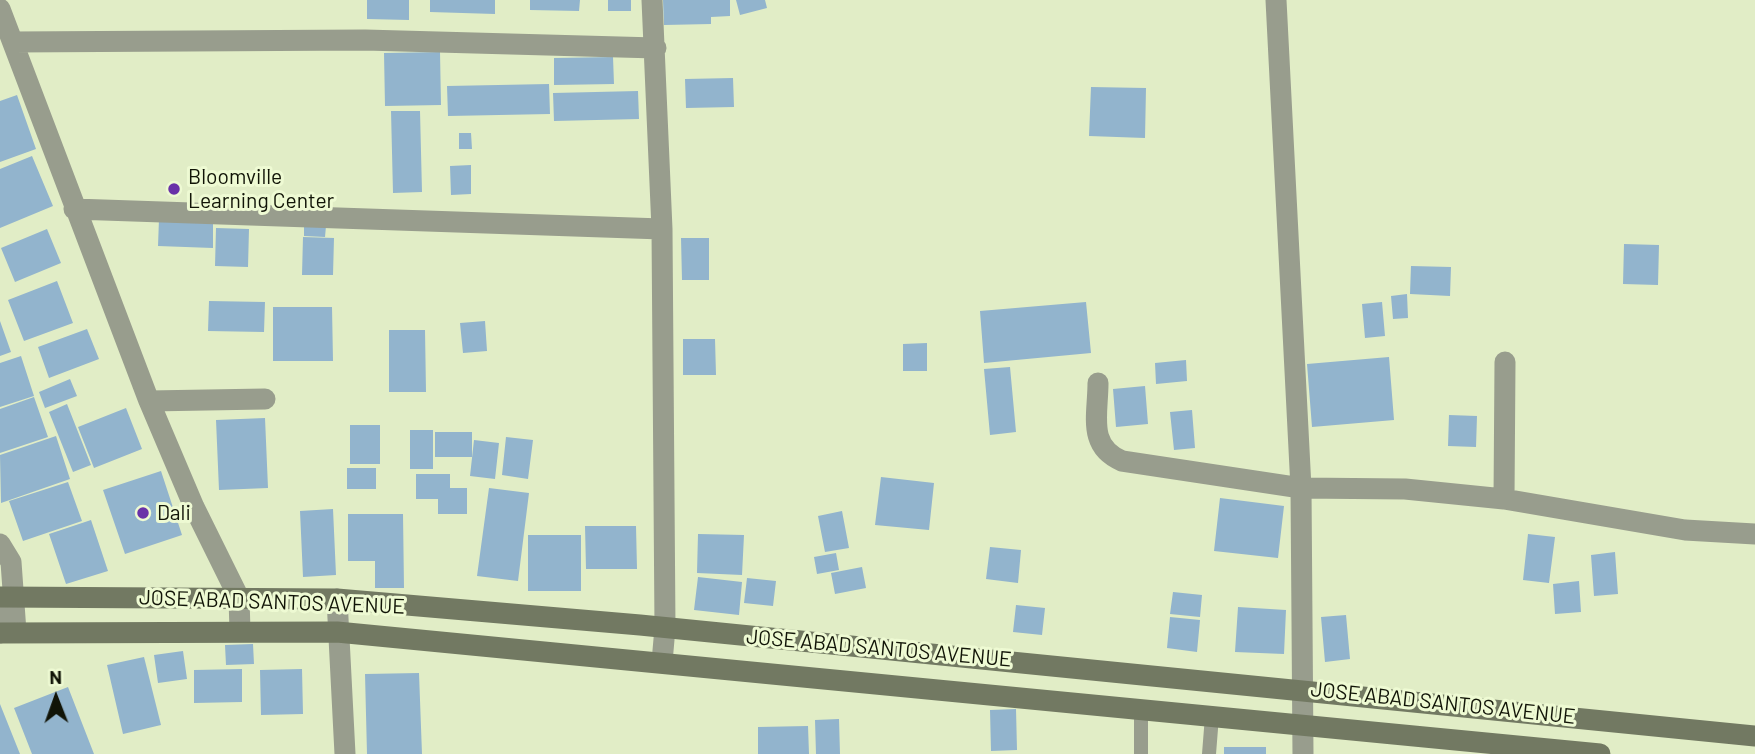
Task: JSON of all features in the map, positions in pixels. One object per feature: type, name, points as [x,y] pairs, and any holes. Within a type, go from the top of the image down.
[{"type":"main road","name":"JOSE ABAD SANTOS AVENUE","points":[[5,601],[337,599],[1302,688],[1755,736]]},
{"type":"main road","name":"JOSE ABAD SANTOS AVENUE","points":[[6,633],[337,632],[1600,754]]},
{"type":"street","points":[[652,0],[662,229],[665,628],[662,662]]},
{"type":"street","points":[[1257,0],[1276,7],[1301,488],[1303,754]]},
{"type":"street","points":[[0,9],[149,401],[239,598],[240,631]]},
{"type":"street","points":[[13,42],[365,40],[656,48]]},
{"type":"street","points":[[74,209],[662,229]]},
{"type":"street","points":[[1504,499],[1505,362]]},
{"type":"street","points":[[1098,383],[1097,442],[1108,455],[1122,461],[1301,488],[1405,489],[1504,499],[1685,530],[1755,534]]},
{"type":"street","points":[[149,401],[265,399]]},
{"type":"street","points":[[0,544],[10,558],[5,601],[6,633]]},
{"type":"street","points":[[337,599],[345,754]]},
{"type":"lane","points":[[1141,710],[1141,754]]},
{"type":"lane","points":[[1209,754],[1212,716]]},
{"type":"building","points":[[367,0],[409,0],[409,20],[367,19]]},
{"type":"building","points":[[430,0],[495,0],[495,14],[430,12]]},
{"type":"building","points":[[530,0],[580,0],[579,11],[530,10]]},
{"type":"building","points":[[608,0],[631,0],[631,11],[608,11]]},
{"type":"building","points":[[663,0],[730,0],[730,16],[711,17],[711,24],[664,25]]},
{"type":"building","points":[[736,0],[765,0],[767,8],[740,15]]},
{"type":"building","points":[[440,52],[441,105],[385,106],[384,53]]},
{"type":"building","points":[[613,57],[614,84],[554,85],[554,58]]},
{"type":"building","points":[[733,78],[734,107],[686,108],[685,79]]},
{"type":"building","points":[[549,84],[550,114],[448,116],[447,86]]},
{"type":"building","points":[[1091,87],[1146,88],[1145,138],[1089,136]]},
{"type":"building","points":[[638,91],[639,119],[554,121],[553,93]]},
{"type":"building","points":[[17,95],[36,149],[0,162],[0,101]]},
{"type":"building","points":[[391,111],[420,111],[422,192],[393,193]]},
{"type":"building","points":[[459,133],[471,133],[472,149],[459,149]]},
{"type":"building","points":[[32,156],[53,206],[0,228],[0,169]]},
{"type":"building","points":[[471,165],[471,194],[451,195],[450,166]]},
{"type":"building","points":[[159,219],[213,221],[213,248],[158,246]]},
{"type":"building","points":[[304,226],[326,226],[325,237],[304,236]]},
{"type":"building","points":[[216,228],[249,229],[248,267],[215,266]]},
{"type":"building","points":[[47,229],[61,263],[15,282],[1,248]]},
{"type":"building","points":[[303,237],[334,238],[333,275],[302,275]]},
{"type":"building","points":[[681,238],[709,238],[709,280],[682,280]]},
{"type":"building","points":[[1624,244],[1659,245],[1658,285],[1623,284]]},
{"type":"building","points":[[1411,266],[1451,267],[1450,296],[1410,294]]},
{"type":"building","points":[[57,281],[73,323],[24,341],[8,300]]},
{"type":"building","points":[[1407,294],[1408,318],[1393,319],[1391,296]]},
{"type":"building","points":[[209,301],[265,302],[264,332],[208,331]]},
{"type":"building","points":[[1086,302],[1091,353],[984,363],[980,311]]},
{"type":"building","points":[[1382,302],[1385,336],[1365,338],[1362,304]]},
{"type":"building","points":[[273,307],[332,307],[333,361],[273,361]]},
{"type":"building","points":[[0,321],[11,352],[0,356]]},
{"type":"building","points":[[485,321],[487,351],[463,353],[460,323]]},
{"type":"building","points":[[87,329],[99,359],[49,378],[38,347]]},
{"type":"building","points":[[389,330],[425,330],[426,392],[389,392]]},
{"type":"building","points":[[683,339],[715,339],[716,375],[683,375]]},
{"type":"building","points":[[927,343],[927,371],[903,371],[903,344]]},
{"type":"building","points":[[21,356],[34,396],[0,407],[0,363]]},
{"type":"building","points":[[1389,357],[1394,420],[1312,427],[1307,364]]},
{"type":"building","points":[[1186,360],[1187,381],[1156,384],[1155,363]]},
{"type":"building","points":[[1010,367],[1016,432],[990,435],[984,369]]},
{"type":"building","points":[[70,379],[77,396],[45,408],[39,392]]},
{"type":"building","points":[[1145,386],[1148,424],[1116,427],[1113,389]]},
{"type":"building","points":[[34,397],[48,437],[0,453],[0,409]]},
{"type":"building","points":[[67,404],[91,465],[73,472],[49,412]]},
{"type":"building","points":[[126,408],[142,449],[94,468],[78,427]]},
{"type":"building","points":[[1192,410],[1195,448],[1174,450],[1170,412]]},
{"type":"building","points":[[1449,415],[1477,416],[1476,447],[1448,446]]},
{"type":"building","points":[[265,418],[268,488],[219,490],[216,420]]},
{"type":"building","points":[[350,425],[380,425],[380,464],[350,464]]},
{"type":"building","points":[[410,430],[433,430],[433,469],[410,469]]},
{"type":"building","points":[[435,432],[472,432],[472,457],[435,457]]},
{"type":"building","points":[[56,436],[70,479],[1,503],[0,455]]},
{"type":"building","points":[[506,437],[533,440],[528,479],[502,475]]},
{"type":"building","points":[[474,440],[499,443],[495,479],[470,476]]},
{"type":"building","points":[[347,468],[376,468],[376,489],[347,489]]},
{"type":"building","name":"Dali","points":[[161,471],[182,535],[125,554],[103,490]]},
{"type":"building","points":[[416,474],[450,474],[450,488],[467,488],[467,514],[438,514],[438,499],[416,499]]},
{"type":"building","points":[[881,477],[934,483],[929,530],[875,525]]},
{"type":"building","points":[[68,482],[82,521],[23,541],[9,501]]},
{"type":"building","points":[[489,488],[529,493],[518,581],[477,576]]},
{"type":"building","points":[[1220,498],[1284,506],[1278,558],[1214,551]]},
{"type":"building","points":[[333,509],[336,575],[303,577],[300,511]]},
{"type":"building","points":[[842,511],[849,548],[825,552],[818,516]]},
{"type":"building","points":[[348,514],[403,514],[404,588],[375,588],[375,561],[348,561]]},
{"type":"building","points":[[91,520],[108,571],[66,584],[49,534]]},
{"type":"building","points":[[585,526],[636,526],[637,569],[586,569]]},
{"type":"building","points":[[698,534],[744,535],[742,575],[697,573]]},
{"type":"building","points":[[1528,534],[1555,537],[1549,583],[1523,580]]},
{"type":"building","points":[[528,535],[581,535],[581,591],[528,591]]},
{"type":"building","points":[[990,547],[1021,550],[1018,583],[986,579]]},
{"type":"building","points":[[1615,552],[1618,594],[1594,596],[1591,555]]},
{"type":"building","points":[[836,553],[839,570],[817,574],[814,557]]},
{"type":"building","points":[[862,567],[866,588],[835,594],[831,573]]},
{"type":"building","points":[[698,577],[742,582],[739,615],[694,610]]},
{"type":"building","points":[[747,578],[776,581],[773,606],[744,603]]},
{"type":"building","points":[[1579,581],[1581,612],[1555,614],[1553,584]]},
{"type":"building","points":[[1173,592],[1202,595],[1200,617],[1170,614]]},
{"type":"building","points":[[1016,605],[1045,608],[1042,635],[1013,632]]},
{"type":"building","points":[[1238,607],[1286,610],[1284,654],[1235,652]]},
{"type":"building","points":[[1346,615],[1350,659],[1325,662],[1321,617]]},
{"type":"building","points":[[1170,617],[1200,620],[1197,652],[1167,648]]},
{"type":"building","points":[[253,644],[254,664],[226,665],[225,645]]},
{"type":"building","points":[[183,651],[187,679],[158,683],[154,655]]},
{"type":"building","points":[[144,657],[161,725],[123,734],[107,665]]},
{"type":"building","points":[[242,669],[242,702],[194,703],[194,670]]},
{"type":"building","points":[[302,669],[303,714],[261,715],[260,670]]},
{"type":"building","points":[[419,673],[422,754],[367,754],[365,674]]},
{"type":"building","points":[[68,687],[94,754],[32,754],[14,708]]},
{"type":"building","points":[[0,704],[20,754],[0,754]]},
{"type":"building","points":[[1016,709],[1017,750],[991,751],[990,710]]},
{"type":"building","points":[[839,719],[840,754],[816,754],[815,720]]},
{"type":"building","points":[[808,726],[809,754],[758,754],[758,727]]},
{"type":"building","points":[[1224,747],[1266,747],[1266,754],[1224,754]]},
{"type":"place","name":"Bloomville Learning Center","points":[[174,189]]},
{"type":"place","name":"Dali","points":[[143,513]]}]
